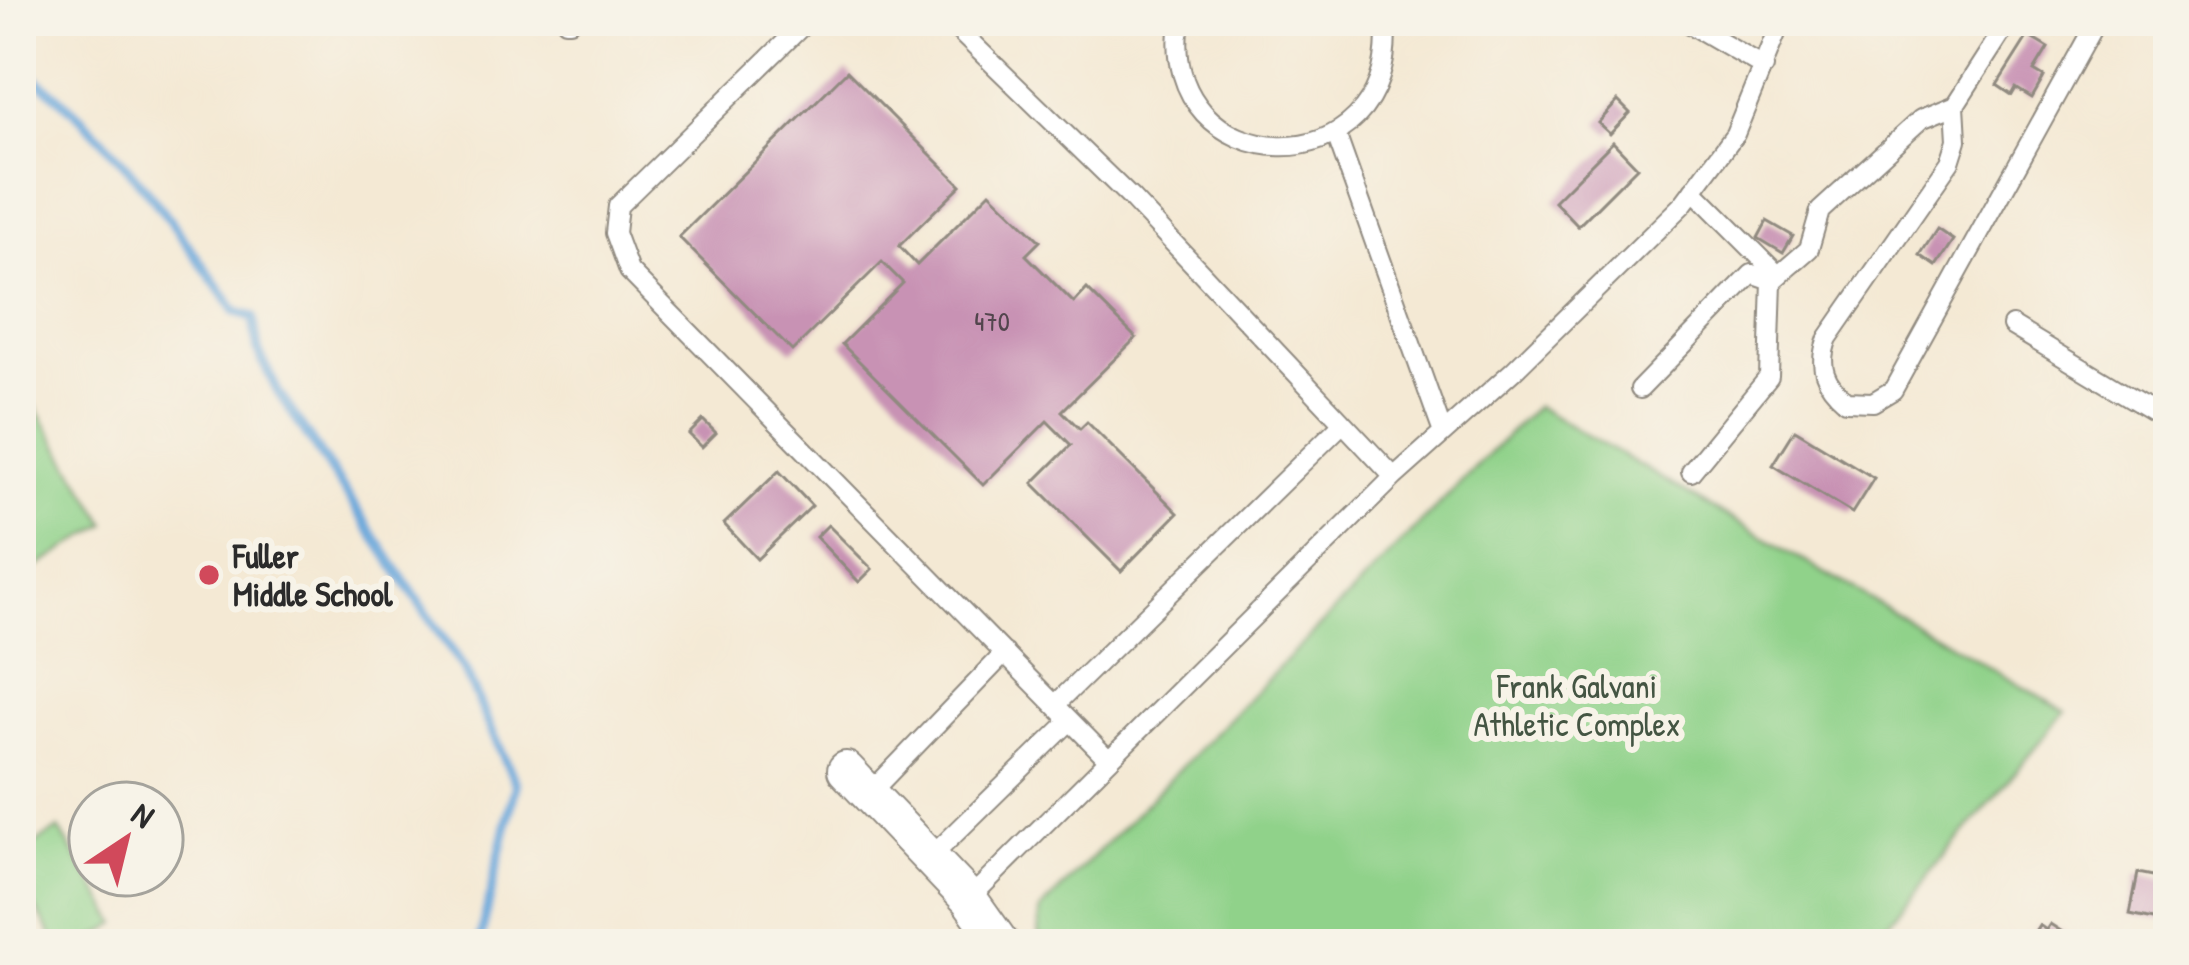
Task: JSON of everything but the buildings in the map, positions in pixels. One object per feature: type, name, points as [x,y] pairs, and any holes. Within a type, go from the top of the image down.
[{"type":"street","points":[[857,782],[969,899],[1001,944]]},
{"type":"lane","points":[[807,21],[618,206],[616,233],[629,271],[1108,759]]},
{"type":"lane","points":[[949,21],[1132,199],[1394,477]]},
{"type":"lane","points":[[1180,21],[1176,46],[1184,82],[1203,113],[1231,136],[1284,148],[1336,134],[1362,113],[1380,84],[1388,51],[1385,21]]},
{"type":"lane","points":[[1684,21],[1764,68]]},
{"type":"lane","points":[[969,899],[1394,477],[1513,371],[1693,190],[1736,134],[1781,21]]},
{"type":"lane","points":[[1691,472],[1769,377],[1775,278],[1809,249],[1820,211],[1921,119],[1955,105],[2009,21]]},
{"type":"lane","points":[[1955,105],[1957,140],[1950,162],[1820,357],[1828,385],[1846,401],[1873,402],[1893,390],[2097,21]]},
{"type":"lane","points":[[1336,134],[1443,433]]},
{"type":"lane","points":[[1693,190],[1775,278]]},
{"type":"lane","points":[[1640,389],[1752,274],[1775,278]]},
{"type":"lane","points":[[2012,326],[2168,420]]},
{"type":"lane","points":[[1055,705],[1343,423]]},
{"type":"lane","points":[[857,782],[1004,653]]},
{"type":"lane","points":[[930,858],[1070,721]]},
{"type":"green space","points":[[21,384],[107,524],[21,577]]},
{"type":"green space","name":"Frank Galvani Athletic Complex","points":[[1536,406],[2066,712],[1871,944],[1039,944],[1040,911]]},
{"type":"green space","points":[[59,829],[66,840],[66,899],[102,899],[118,924],[84,944],[57,944],[21,884],[21,852]]},
{"type":"waterway","points":[[21,68],[111,149],[236,312],[253,317],[258,351],[278,392],[465,671],[516,784],[479,944]]},
{"type":"place","name":"Fuller Middle School","points":[[209,575]]}]
